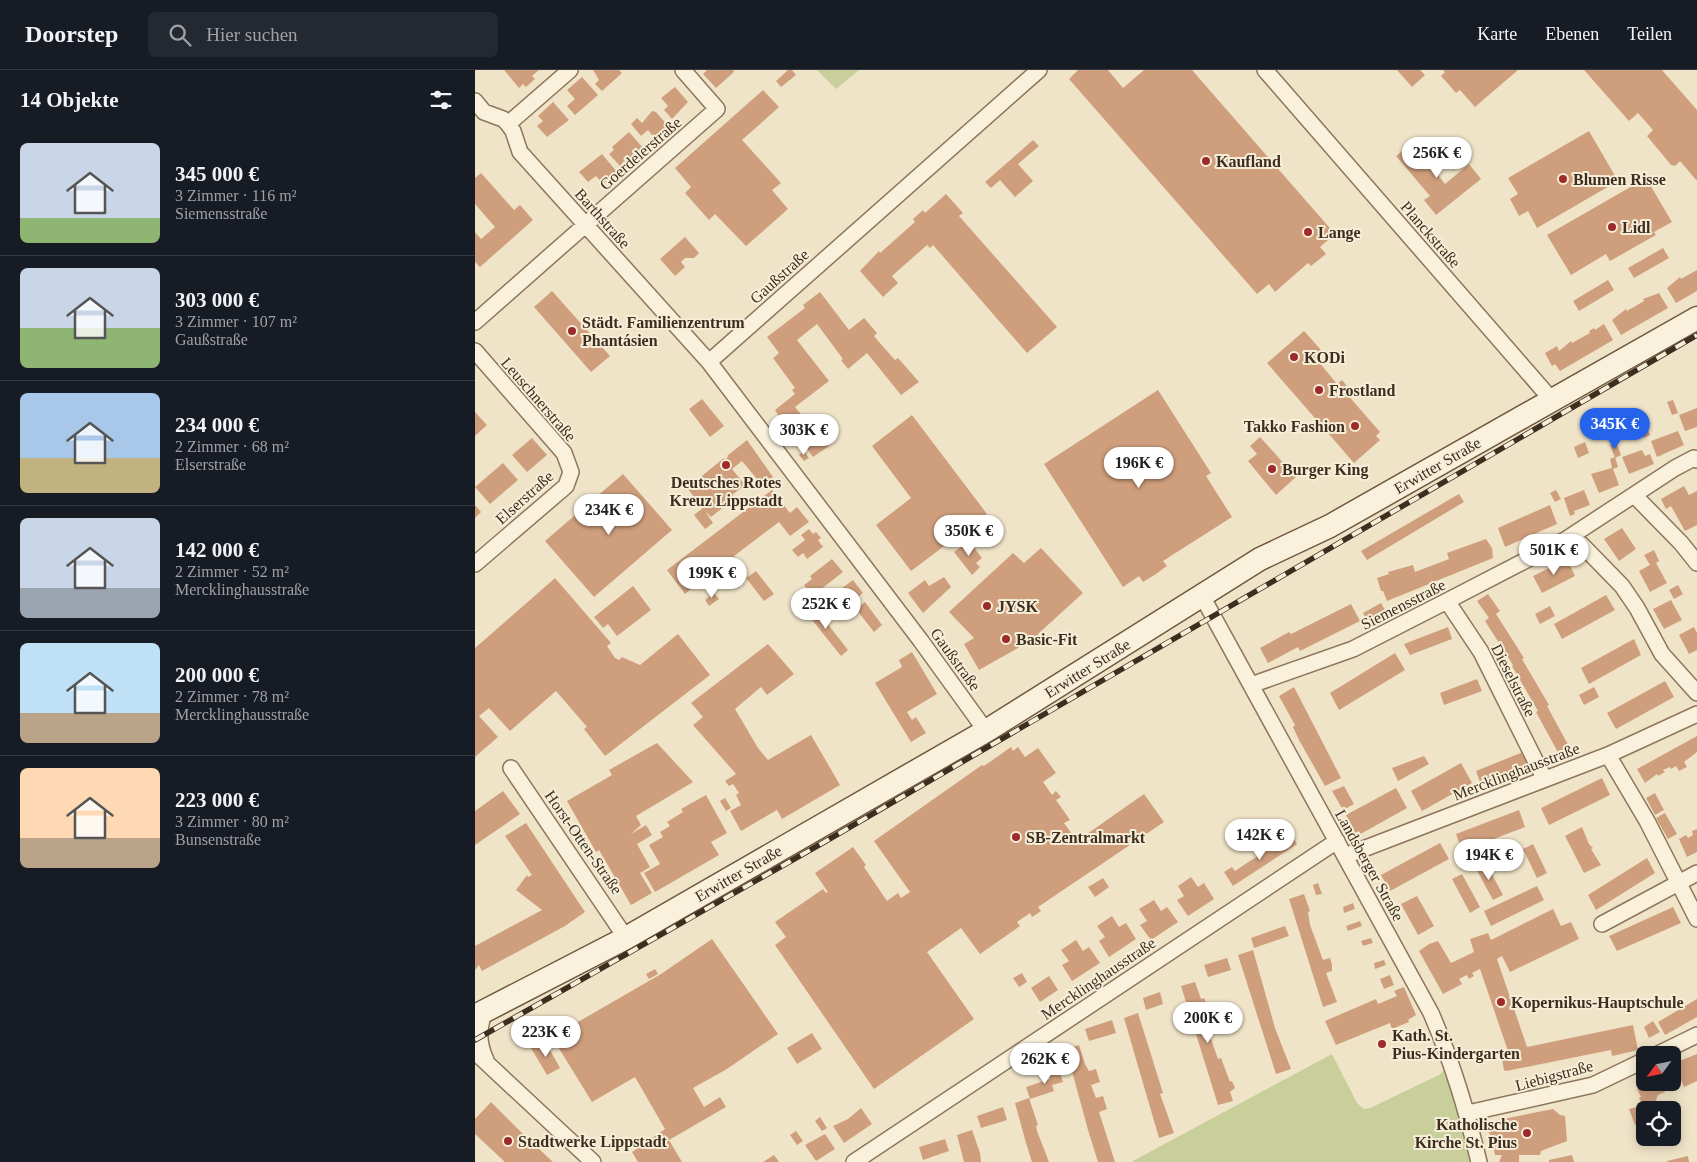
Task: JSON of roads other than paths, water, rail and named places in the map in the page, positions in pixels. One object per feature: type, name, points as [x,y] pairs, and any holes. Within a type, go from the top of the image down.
[{"type":"main road","name":"Erwitter Straße","points":[[480,1013],[626,938],[986,730],[1260,559],[1329,526],[1697,318]]},
{"type":"street","points":[[475,101],[484,112],[503,119],[508,124],[570,70]]},
{"type":"street","name":"Goerdelerstraße","points":[[475,322],[717,109],[683,70]]},
{"type":"street","name":"Gaußstraße","points":[[986,730],[921,641],[709,362],[930,164],[1039,70]]},
{"type":"street","name":"Planckstraße","points":[[1265,70],[1551,399]]},
{"type":"street","name":"Barthstraße","points":[[508,124],[513,130],[520,152],[709,362]]},
{"type":"street","name":"Leuschnerstraße","points":[[475,351],[564,453],[571,472]]},
{"type":"street","name":"Siemensstraße","points":[[1251,685],[1353,649],[1565,540],[1675,468],[1694,458],[1697,460]]},
{"type":"street","name":"Elserstraße","points":[[475,564],[566,486],[571,472]]},
{"type":"street","points":[[1634,495],[1681,543],[1697,563]]},
{"type":"street","points":[[1565,540],[1581,544],[1621,586],[1637,608],[1662,654],[1697,693]]},
{"type":"street","name":"Landsberger Straße","points":[[1202,596],[1431,1013],[1447,1050],[1468,1113],[1479,1162]]},
{"type":"street","name":"Dieselstraße","points":[[1447,601],[1481,652],[1544,778]]},
{"type":"street","name":"Mercklinghausstraße","points":[[1345,856],[1608,755],[1697,714]]},
{"type":"street","points":[[1608,755],[1697,919]]},
{"type":"street","name":"Horst-Otten-Straße","points":[[511,768],[626,938]]},
{"type":"street","name":"Mercklinghausstraße","points":[[854,1162],[1337,840]]},
{"type":"street","points":[[1602,924],[1697,873]]},
{"type":"street","points":[[480,1013],[479,1038],[481,1056],[593,1162]]},
{"type":"street","points":[[1675,1046],[1697,1036]]},
{"type":"street","name":"Liebigstraße","points":[[1468,1113],[1593,1085],[1636,1064]]},
{"type":"railway","points":[[475,1040],[826,841],[1697,335]]},
{"type":"place","name":"Kaufland","points":[[1206,161]]},
{"type":"place","name":"Blumen Risse","points":[[1563,179]]},
{"type":"place","name":"Lidl","points":[[1612,227]]},
{"type":"place","name":"Lange","points":[[1308,232]]},
{"type":"place","name":"Städt. Familienzentrum Phantásien","points":[[572,331]]},
{"type":"place","name":"KODi","points":[[1294,357]]},
{"type":"place","name":"Frostland","points":[[1319,390]]},
{"type":"place","name":"Takko Fashion","points":[[1355,426]]},
{"type":"place","name":"Deutsches Rotes Kreuz Lippstadt","points":[[726,465]]},
{"type":"place","name":"Burger King","points":[[1272,469]]},
{"type":"place","name":"JYSK","points":[[987,606]]},
{"type":"place","name":"Basic-Fit","points":[[1006,639]]},
{"type":"place","name":"SB-Zentralmarkt","points":[[1016,837]]},
{"type":"place","name":"Kopernikus-Hauptschule","points":[[1501,1002]]},
{"type":"place","name":"Kath. St. Pius-Kindergarten","points":[[1382,1044]]},
{"type":"place","name":"Katholische Kirche St. Pius","points":[[1527,1133]]},
{"type":"place","name":"Stadtwerke Lippstadt","points":[[508,1141]]}]
